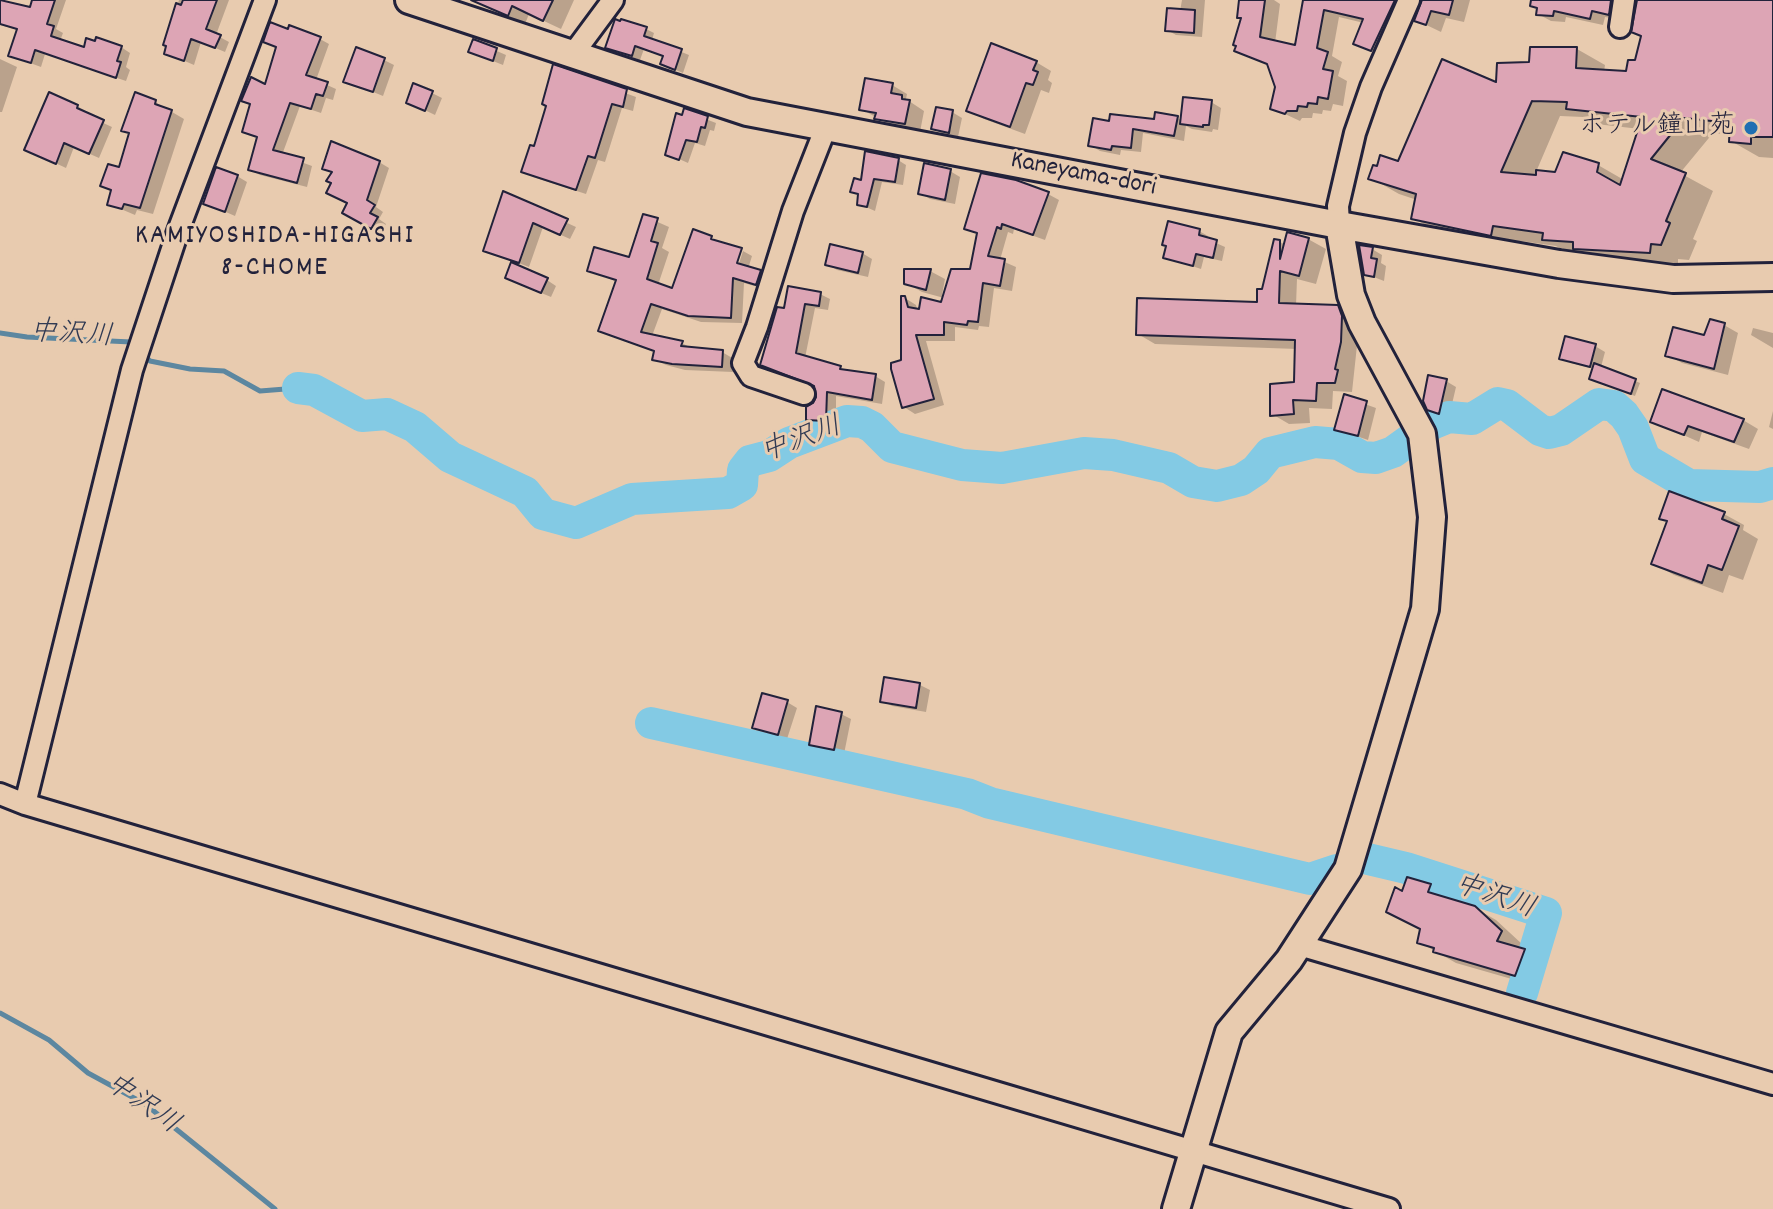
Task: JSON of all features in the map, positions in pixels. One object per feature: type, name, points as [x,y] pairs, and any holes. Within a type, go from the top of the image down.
[{"type":"street","points":[[25,804],[132,370],[178,231],[265,0]]},
{"type":"street","name":"Kaneyama-dori","points":[[409,0],[747,112],[1339,225],[1629,274],[1673,279],[1773,277]]},
{"type":"street","points":[[573,54],[613,0]]},
{"type":"street","points":[[1176,1209],[1229,1032],[1299,945],[1348,869],[1425,609],[1432,517],[1422,434],[1362,323],[1351,295],[1338,206],[1355,133],[1371,87],[1409,0]]},
{"type":"street","points":[[1620,27],[1624,0]]},
{"type":"street","points":[[804,394],[751,376],[743,363],[793,211],[826,127]]},
{"type":"street","points":[[0,794],[25,804],[1389,1209]]},
{"type":"street","points":[[1299,945],[1773,1084]]},
{"type":"building","points":[[0,0],[30,7],[32,0],[55,0],[47,24],[54,26],[51,36],[84,47],[86,38],[95,41],[96,37],[122,46],[116,78],[35,50],[31,63],[8,56],[17,29],[0,24]]},
{"type":"building","points":[[183,0],[217,0],[206,29],[221,35],[215,48],[191,39],[184,61],[164,54],[166,46],[163,45],[176,3],[181,5]]},
{"type":"building","points":[[471,0],[553,0],[543,21],[512,6],[508,16]]},
{"type":"building","points":[[1239,0],[1265,0],[1260,37],[1295,45],[1303,0],[1395,0],[1371,51],[1353,44],[1363,19],[1324,10],[1317,48],[1328,52],[1323,69],[1333,71],[1328,99],[1318,97],[1317,104],[1298,106],[1297,111],[1287,111],[1285,114],[1270,109],[1275,87],[1267,64],[1234,51],[1241,18],[1237,18]]},
{"type":"building","points":[[1422,0],[1453,0],[1449,15],[1431,11],[1426,25],[1414,21]]},
{"type":"building","points":[[1531,0],[1611,0],[1609,15],[1592,11],[1590,19],[1554,11],[1553,16],[1536,15],[1537,8],[1530,6]]},
{"type":"building","name":"ホテル鐘山苑","points":[[1637,0],[1773,0],[1773,137],[1751,137],[1751,144],[1729,142],[1730,123],[1684,118],[1651,159],[1686,173],[1666,221],[1670,223],[1661,245],[1651,244],[1650,253],[1573,249],[1573,242],[1542,240],[1543,233],[1493,226],[1491,236],[1411,219],[1416,194],[1368,179],[1380,155],[1398,161],[1442,59],[1496,82],[1497,63],[1529,62],[1530,47],[1577,47],[1576,68],[1626,71],[1628,60],[1635,60],[1641,36],[1631,32]],"holes":[[[1532,101],[1567,102],[1566,109],[1642,117],[1620,185],[1597,172],[1599,163],[1563,152],[1555,172],[1536,170],[1536,175],[1501,172]]]},
{"type":"building","points":[[1167,8],[1195,10],[1194,33],[1165,31]]},
{"type":"building","points":[[615,19],[647,27],[644,36],[682,49],[675,70],[660,64],[663,56],[635,46],[632,56],[605,48]]},
{"type":"building","points":[[270,22],[288,29],[289,25],[321,37],[306,75],[328,82],[323,96],[316,94],[311,109],[290,103],[273,150],[304,158],[297,183],[248,170],[257,137],[242,132],[250,104],[241,101],[251,77],[265,84],[276,47],[263,42]]},
{"type":"building","points":[[473,39],[497,48],[493,61],[468,52]]},
{"type":"building","points":[[991,43],[1037,61],[1033,70],[1038,72],[1033,85],[1026,83],[1010,127],[966,111]]},
{"type":"building","points":[[356,47],[385,58],[373,92],[343,82]]},
{"type":"building","points":[[553,64],[627,89],[623,107],[612,104],[595,158],[588,156],[576,190],[521,172],[530,145],[534,146],[546,106],[542,104]]},
{"type":"building","points":[[865,78],[893,83],[891,93],[910,100],[905,124],[874,119],[876,113],[859,110]]},
{"type":"building","points":[[413,83],[433,91],[425,111],[406,103]]},
{"type":"building","points":[[49,92],[104,120],[89,154],[64,143],[56,164],[24,150]]},
{"type":"building","points":[[135,92],[172,110],[140,208],[124,204],[122,209],[107,205],[111,190],[100,186],[108,164],[119,167],[129,133],[121,131]]},
{"type":"building","points":[[1183,97],[1212,100],[1209,125],[1180,124]]},
{"type":"building","points":[[936,107],[953,110],[949,133],[931,129]]},
{"type":"building","points":[[684,108],[708,116],[697,142],[686,140],[679,160],[665,155],[676,113],[682,115]]},
{"type":"building","points":[[1155,112],[1178,116],[1174,136],[1133,129],[1131,148],[1112,146],[1111,150],[1088,146],[1093,118],[1109,121],[1110,114],[1154,119]]},
{"type":"building","points":[[331,141],[380,161],[367,200],[375,205],[370,213],[378,217],[371,229],[342,213],[347,203],[326,193],[331,183],[326,181],[332,172],[322,169]]},
{"type":"building","points":[[865,151],[899,158],[895,182],[874,179],[867,207],[857,205],[858,194],[850,192],[854,178],[861,180]]},
{"type":"building","points":[[924,163],[951,169],[945,200],[918,194]]},
{"type":"building","points":[[216,167],[238,175],[225,212],[203,204]]},
{"type":"building","points":[[981,173],[1016,180],[1049,192],[1033,235],[1002,224],[1001,229],[997,227],[988,256],[1005,259],[1000,286],[983,283],[978,322],[968,321],[967,325],[944,322],[944,335],[916,335],[934,399],[902,408],[891,369],[891,363],[901,360],[901,296],[905,296],[908,307],[919,309],[921,297],[941,302],[951,269],[970,269],[977,233],[964,229]]},
{"type":"building","points":[[503,191],[568,219],[560,235],[533,223],[519,263],[483,251]]},
{"type":"building","points":[[643,214],[658,218],[651,241],[658,243],[647,279],[672,288],[693,229],[712,236],[711,239],[742,248],[737,263],[761,270],[756,285],[733,278],[731,318],[688,316],[651,304],[641,332],[683,341],[681,346],[723,350],[722,367],[652,360],[654,351],[598,331],[616,280],[587,271],[594,247],[629,257]]},
{"type":"building","points":[[1168,221],[1200,229],[1199,235],[1217,240],[1213,258],[1196,254],[1193,266],[1163,258],[1166,246],[1162,245]]},
{"type":"building","points":[[1287,232],[1309,238],[1299,276],[1280,271],[1279,303],[1338,305],[1342,316],[1341,342],[1335,383],[1317,383],[1316,401],[1293,400],[1294,414],[1270,416],[1270,384],[1294,382],[1295,340],[1136,335],[1137,298],[1257,302],[1257,289],[1262,289],[1274,239],[1280,240],[1280,259]]},
{"type":"building","points":[[830,244],[863,252],[858,273],[825,265]]},
{"type":"building","points":[[1359,245],[1373,247],[1371,258],[1377,259],[1374,277],[1364,275]]},
{"type":"building","points":[[511,262],[548,278],[541,293],[505,278]]},
{"type":"building","points":[[904,269],[931,269],[926,290],[904,284]]},
{"type":"building","points":[[788,286],[821,292],[819,306],[805,304],[796,353],[841,366],[840,369],[876,374],[872,400],[827,392],[826,421],[806,420],[806,407],[816,397],[814,386],[760,365],[777,307],[784,308]]},
{"type":"building","points":[[1710,319],[1725,323],[1714,369],[1665,356],[1673,327],[1704,335]]},
{"type":"building","points":[[1565,336],[1596,344],[1590,367],[1559,359]]},
{"type":"building","points":[[1594,363],[1636,379],[1631,394],[1589,379]]},
{"type":"building","points":[[1428,375],[1447,379],[1439,414],[1427,410],[1423,401]]},
{"type":"building","points":[[1662,389],[1744,419],[1734,442],[1688,426],[1684,435],[1650,422]]},
{"type":"building","points":[[1344,394],[1367,401],[1358,436],[1334,430]]},
{"type":"building","points":[[1669,491],[1725,512],[1722,519],[1739,526],[1722,570],[1708,565],[1702,583],[1651,564],[1667,521],[1659,519]]},
{"type":"building","points":[[884,677],[920,683],[916,708],[880,702]]},
{"type":"building","points":[[762,693],[788,700],[778,735],[752,728]]},
{"type":"building","points":[[816,706],[842,712],[834,750],[809,745]]},
{"type":"building","points":[[1407,877],[1431,884],[1428,892],[1475,906],[1502,931],[1497,941],[1525,949],[1515,976],[1433,952],[1434,948],[1417,943],[1420,929],[1386,912],[1395,887],[1402,891]]},
{"type":"waterway","name":"中沢川","points":[[0,333],[131,342],[135,345]]},
{"type":"waterway","name":"中沢川","points":[[144,355],[150,361],[190,369],[224,371],[260,391],[298,388]]},
{"type":"waterway","name":"中沢川","points":[[298,388],[314,390],[362,416],[387,414],[415,427],[450,457],[525,492],[543,514],[576,523],[632,499],[728,493],[742,485],[743,470],[750,461],[769,456],[789,443],[847,421],[862,422],[872,427],[892,447],[962,465],[1002,468],[1084,453],[1113,455],[1169,468],[1193,482],[1217,486],[1241,480],[1256,470],[1270,453],[1315,442],[1339,444],[1362,457],[1376,458],[1393,452],[1432,424],[1449,417],[1472,419],[1498,403],[1507,405],[1540,430],[1549,433],[1561,430],[1599,404],[1614,406],[1624,415],[1633,428],[1645,459],[1689,485],[1760,487],[1773,483]]},
{"type":"waterway","name":"中沢川","points":[[651,723],[967,794],[990,803],[1310,879],[1337,870]]},
{"type":"waterway","name":"中沢川","points":[[1368,859],[1406,868],[1546,913],[1522,993]]},
{"type":"waterway","name":"中沢川","points":[[0,1013],[49,1040],[88,1073],[145,1104],[275,1209]]},
{"type":"place","name":"ホテル鐘山苑","points":[[1751,128]]},
{"type":"district","name":"KAMIYOSHIDA-HIGASHI 8-CHOME","points":[[275,254]]}]
